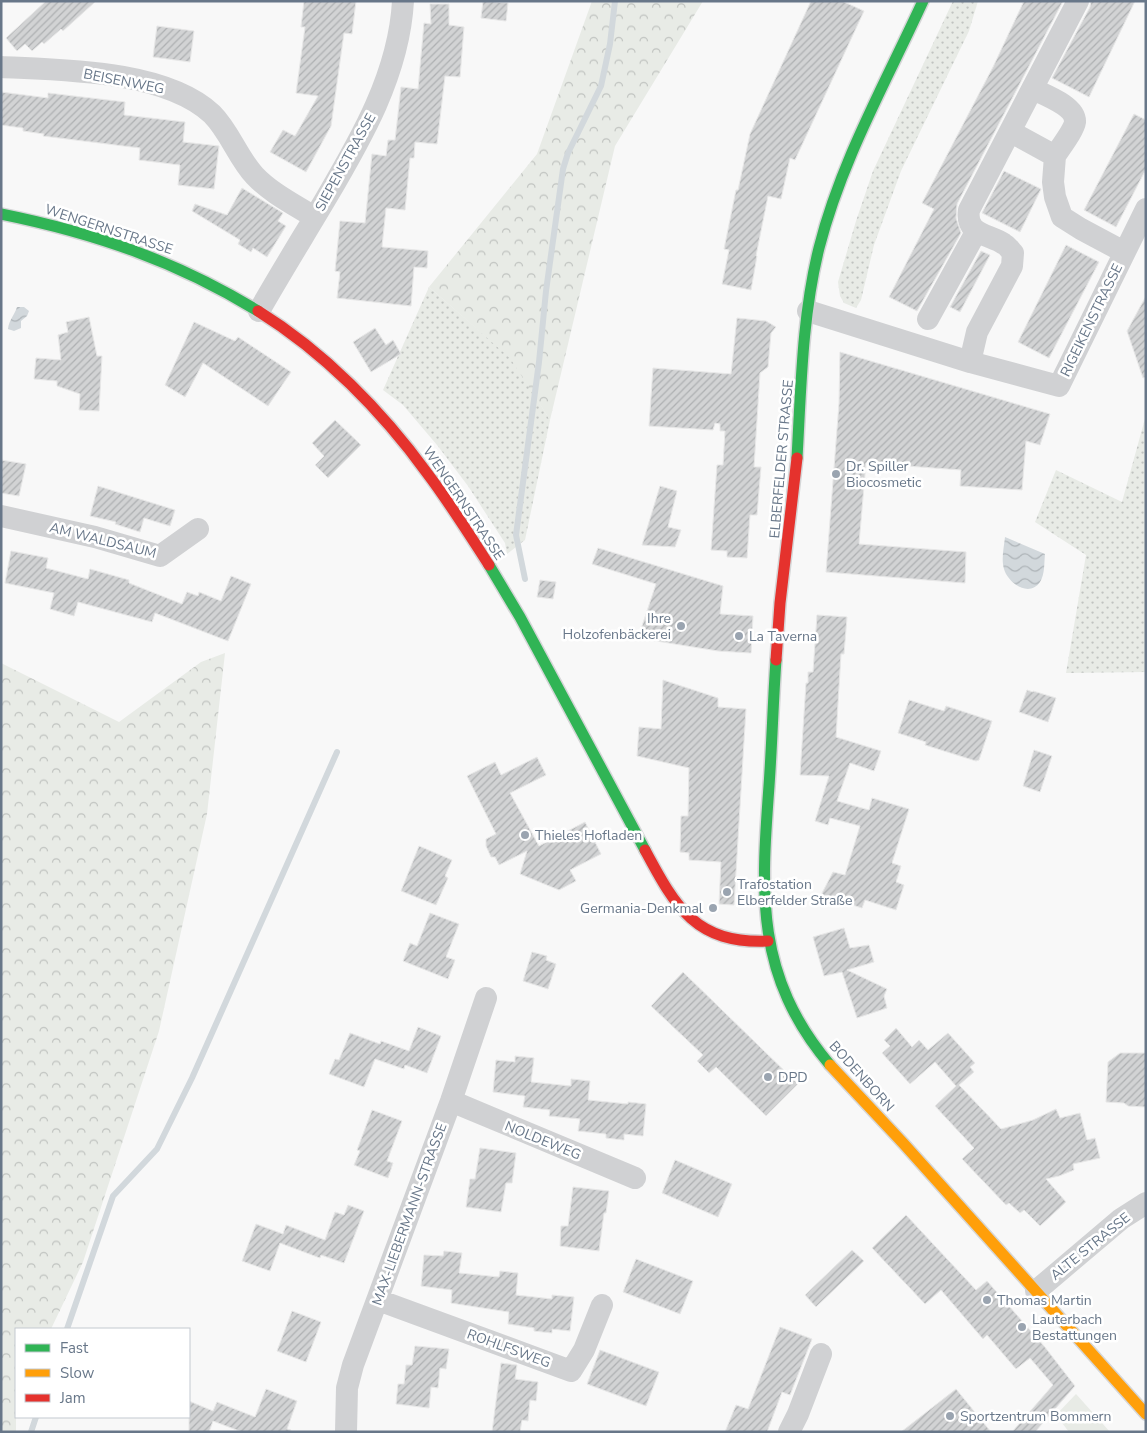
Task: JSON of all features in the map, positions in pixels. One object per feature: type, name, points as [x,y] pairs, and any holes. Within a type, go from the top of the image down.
[{"type":"main road","name":"ELBERFELDER STRASSE","points":[[768,941],[764,891],[765,833],[779,616],[795,490],[808,311],[819,250],[834,201],[866,120],[908,36],[923,1]]},
{"type":"main road","name":"WENGERNSTRASSE","points":[[1,214],[62,226],[130,248],[176,266],[259,311],[320,356],[344,378],[388,424],[420,463],[508,595],[675,901],[690,918],[709,932],[726,939],[746,942],[768,941]]},
{"type":"main road","name":"BODENBORN","points":[[768,941],[784,993],[803,1030],[816,1049],[1036,1290],[1146,1414]]},
{"type":"street","name":"SIEPENSTRASSE","points":[[259,311],[356,144],[384,88],[400,36],[403,1]]},
{"type":"street","points":[[970,362],[977,332],[1012,266],[1013,253],[1005,244],[976,232],[968,218],[970,210],[1078,1]]},
{"type":"street","name":"BEISENWEG","points":[[1,67],[54,68],[123,78],[157,85],[189,97],[217,120],[255,176],[314,218]]},
{"type":"street","name":"RIGEIKENSTRASSE","points":[[1033,89],[1069,108],[1073,113],[1075,122],[1055,156],[1052,182],[1062,217],[1124,252]]},
{"type":"street","points":[[1011,132],[1055,156]]},
{"type":"street","name":"RIGEIKENSTRASSE","points":[[808,311],[970,362],[1059,386],[1146,210]]},
{"type":"street","points":[[928,320],[976,232]]},
{"type":"street","name":"AM WALDSAUM","points":[[1,516],[95,537],[160,556],[198,529]]},
{"type":"street","name":"MAX-LIEBERMANN-STRASSE","points":[[346,1432],[347,1388],[353,1365],[451,1101],[486,998]]},
{"type":"street","name":"NOLDEWEG","points":[[451,1101],[635,1178]]},
{"type":"street","name":"ALTE STRASSE","points":[[1036,1290],[1114,1225],[1146,1203]]},
{"type":"street","name":"ROHLFSWEG","points":[[378,1300],[570,1371],[584,1350],[602,1305]]},
{"type":"street","points":[[789,1432],[821,1354]]},
{"type":"green space","points":[[592,1],[703,1],[615,146],[550,420],[510,358],[429,287],[537,154]]},
{"type":"green space","points":[[953,1],[978,1],[969,31],[901,171],[874,245],[861,300],[856,308],[844,303],[840,296],[838,282],[856,221],[873,171]]},
{"type":"green space","points":[[429,287],[511,358],[550,420],[525,540],[507,554],[505,543],[468,486],[437,445],[403,405],[383,390]]},
{"type":"green space","points":[[1146,415],[1146,672],[1066,673],[1086,555],[1035,522],[1056,470],[1122,502]]},
{"type":"green space","points":[[225,653],[207,814],[159,1031],[83,1262],[51,1328],[15,1328],[16,1432],[1,1432],[1,663],[119,722],[201,662]]},
{"type":"green space","points":[[1076,1394],[1110,1432],[1069,1432],[1056,1415]]},
{"type":"water","points":[[17,307],[24,307],[29,311],[27,316],[21,321],[21,328],[14,331],[8,329]]},
{"type":"water","points":[[1005,537],[1045,554],[1043,576],[1035,587],[1025,589],[1019,587],[1006,574],[1003,561]]},
{"type":"building","points":[[46,1],[96,1],[63,31],[61,29],[44,44],[42,42],[32,51],[25,44],[17,51],[6,38]]},
{"type":"building","points":[[304,1],[356,1],[352,34],[344,33],[331,126],[306,172],[270,152],[283,130],[295,136],[318,96],[296,93],[305,27],[301,27]]},
{"type":"building","points":[[483,1],[508,3],[506,21],[481,18]]},
{"type":"building","points":[[811,1],[842,1],[864,11],[795,160],[790,158],[781,199],[768,196],[751,290],[722,284],[729,250],[724,249],[750,134]]},
{"type":"building","points":[[1024,1],[1063,1],[957,204],[956,218],[961,233],[917,311],[889,297],[934,209],[922,203],[993,67]]},
{"type":"building","points":[[1091,1],[1135,1],[1089,97],[1052,78],[1090,7]]},
{"type":"building","points":[[430,4],[449,4],[449,25],[464,27],[460,77],[445,76],[437,144],[415,142],[414,158],[410,158],[405,210],[386,208],[382,247],[428,251],[427,268],[414,267],[411,306],[337,298],[340,272],[335,271],[340,221],[365,223],[372,154],[386,156],[388,140],[395,140],[401,87],[418,89],[424,23],[431,24]]},
{"type":"building","points":[[157,26],[194,31],[190,62],[153,57]]},
{"type":"building","points":[[1,92],[48,98],[48,93],[125,102],[124,115],[185,122],[183,142],[219,146],[214,189],[178,185],[180,165],[139,160],[140,148],[43,136],[44,134],[23,131],[23,128],[1,125]]},
{"type":"building","points":[[1134,114],[1146,120],[1146,169],[1116,227],[1084,210]]},
{"type":"building","points":[[1004,171],[1041,189],[1020,232],[982,213]]},
{"type":"building","points":[[242,188],[283,213],[278,221],[286,226],[267,257],[253,248],[251,252],[238,244],[240,240],[192,211],[195,204],[227,215]]},
{"type":"building","points":[[1066,245],[1099,262],[1049,358],[1018,342]]},
{"type":"building","points":[[981,251],[990,255],[960,312],[950,307]]},
{"type":"building","points":[[1146,296],[1146,377],[1143,378],[1127,331]]},
{"type":"building","points":[[89,317],[97,356],[102,356],[99,411],[79,410],[80,394],[57,386],[57,381],[34,379],[36,358],[61,360],[58,335],[68,332],[66,322]]},
{"type":"building","points":[[737,318],[766,321],[776,327],[771,333],[768,367],[760,373],[754,467],[761,467],[757,515],[750,515],[747,558],[727,557],[727,551],[711,550],[717,465],[723,465],[725,431],[720,431],[720,424],[715,423],[713,430],[649,426],[653,368],[731,374]]},
{"type":"building","points":[[194,322],[235,341],[238,337],[291,372],[268,406],[203,363],[185,397],[165,385]]},
{"type":"building","points":[[375,328],[386,345],[393,340],[401,354],[371,372],[353,342]]},
{"type":"building","points":[[840,352],[1050,414],[1040,445],[1026,441],[1022,490],[960,486],[961,470],[866,463],[859,544],[966,552],[965,583],[826,572],[839,403]]},
{"type":"building","points":[[335,420],[361,445],[328,478],[315,465],[324,456],[312,443]]},
{"type":"building","points":[[1,460],[26,464],[19,496],[1,493]]},
{"type":"building","points":[[98,486],[175,510],[170,526],[144,518],[140,532],[115,524],[116,522],[90,516]]},
{"type":"building","points":[[660,486],[677,491],[668,527],[681,530],[675,547],[642,545]]},
{"type":"building","points":[[598,548],[723,586],[720,614],[753,616],[751,653],[718,651],[638,638],[656,584],[592,564]]},
{"type":"building","points":[[11,551],[48,558],[46,568],[88,579],[90,569],[129,580],[129,583],[182,604],[187,592],[198,596],[199,592],[221,601],[231,576],[251,584],[228,641],[155,613],[152,622],[78,602],[74,616],[50,609],[54,593],[5,583]]},
{"type":"building","points":[[540,580],[556,582],[553,599],[537,597]]},
{"type":"building","points":[[817,615],[847,617],[844,654],[841,654],[836,737],[881,751],[874,771],[850,763],[837,801],[869,810],[872,798],[909,809],[892,863],[901,866],[896,882],[904,885],[896,910],[865,900],[862,908],[821,895],[833,872],[845,875],[860,826],[830,818],[828,825],[815,821],[829,776],[800,775],[806,683],[808,683],[808,672],[813,672]]},
{"type":"building","points":[[663,680],[718,698],[718,707],[746,709],[734,905],[719,904],[721,862],[689,860],[689,853],[680,852],[681,816],[688,816],[689,768],[637,756],[639,727],[661,729]]},
{"type":"building","points":[[1027,690],[1056,698],[1048,722],[1019,712]]},
{"type":"building","points":[[909,700],[944,711],[946,706],[992,721],[979,760],[976,761],[925,745],[926,742],[898,733]]},
{"type":"building","points":[[1034,750],[1052,756],[1040,792],[1023,786]]},
{"type":"building","points":[[537,757],[546,775],[510,793],[539,846],[585,822],[601,854],[570,870],[576,881],[559,890],[520,874],[527,851],[499,865],[495,857],[491,857],[486,846],[486,839],[496,834],[467,776],[495,762],[501,775]]},
{"type":"building","points":[[419,846],[452,860],[445,876],[448,878],[436,905],[401,891]]},
{"type":"building","points":[[430,913],[459,924],[446,957],[455,960],[448,979],[403,961],[410,943],[417,946]]},
{"type":"building","points":[[844,928],[850,948],[869,945],[874,962],[847,970],[887,989],[884,996],[887,1008],[857,1018],[842,972],[824,976],[813,937]]},
{"type":"building","points":[[532,952],[547,956],[546,960],[556,964],[548,989],[523,981]]},
{"type":"building","points":[[683,972],[798,1084],[766,1116],[716,1067],[709,1073],[697,1061],[703,1055],[651,1006]]},
{"type":"building","points":[[418,1027],[441,1036],[427,1073],[405,1065],[404,1069],[375,1059],[364,1087],[329,1074],[335,1059],[339,1060],[350,1033],[380,1044],[381,1041],[409,1051]]},
{"type":"building","points":[[896,1028],[912,1047],[919,1040],[928,1050],[948,1033],[975,1063],[970,1067],[974,1072],[959,1085],[1001,1129],[1033,1120],[1056,1109],[1060,1118],[1080,1113],[1087,1140],[1095,1138],[1100,1158],[1073,1164],[1074,1170],[1046,1179],[1066,1202],[1040,1226],[1024,1210],[1020,1213],[1009,1203],[1006,1205],[962,1159],[974,1148],[935,1106],[956,1086],[935,1062],[910,1084],[882,1053],[890,1046],[884,1040]]},
{"type":"building","points":[[1120,1053],[1146,1053],[1146,1107],[1106,1102],[1108,1062]]},
{"type":"building","points":[[515,1056],[534,1058],[531,1082],[571,1086],[571,1079],[590,1081],[588,1100],[646,1104],[643,1136],[624,1134],[624,1140],[606,1138],[606,1134],[578,1131],[580,1119],[549,1116],[550,1110],[523,1107],[525,1096],[493,1092],[496,1060],[515,1062]]},
{"type":"building","points":[[372,1110],[402,1121],[387,1161],[393,1163],[388,1178],[354,1165],[360,1151],[357,1150]]},
{"type":"building","points":[[480,1148],[516,1153],[512,1183],[506,1183],[501,1212],[466,1207],[470,1179],[475,1179]]},
{"type":"building","points":[[675,1160],[732,1184],[718,1217],[662,1193]]},
{"type":"building","points":[[573,1187],[609,1191],[599,1251],[560,1246],[561,1226],[568,1226]]},
{"type":"building","points":[[348,1205],[364,1211],[344,1263],[321,1255],[320,1258],[280,1243],[270,1271],[242,1261],[256,1224],[283,1234],[286,1225],[325,1240],[335,1212],[344,1215]]},
{"type":"building","points":[[906,1215],[976,1290],[987,1281],[1044,1346],[1075,1386],[1035,1432],[1012,1432],[1053,1385],[1030,1358],[1016,1369],[987,1335],[983,1339],[941,1290],[925,1304],[872,1248]]},
{"type":"building","points":[[852,1250],[864,1261],[816,1307],[805,1295]]},
{"type":"building","points":[[444,1251],[462,1253],[459,1273],[499,1277],[500,1271],[518,1273],[516,1295],[552,1299],[552,1295],[574,1297],[570,1331],[552,1329],[552,1333],[534,1331],[534,1328],[508,1324],[509,1312],[451,1303],[452,1290],[421,1286],[424,1255],[443,1256]]},
{"type":"building","points":[[636,1259],[693,1281],[680,1314],[623,1292]]},
{"type":"building","points":[[292,1311],[321,1322],[306,1362],[277,1351]]},
{"type":"building","points":[[780,1327],[812,1339],[790,1395],[782,1392],[767,1432],[725,1432],[736,1405],[748,1409]]},
{"type":"building","points":[[415,1346],[449,1349],[446,1369],[440,1368],[438,1388],[431,1387],[429,1408],[396,1404],[398,1384],[404,1384],[406,1365],[412,1365]]},
{"type":"building","points":[[600,1350],[659,1372],[646,1406],[587,1384]]},
{"type":"building","points":[[501,1363],[517,1365],[515,1379],[538,1382],[536,1401],[530,1400],[528,1421],[522,1420],[520,1432],[492,1432]]},
{"type":"building","points":[[266,1389],[297,1401],[287,1429],[291,1430],[290,1432],[242,1432],[213,1421],[209,1432],[189,1432],[190,1401],[213,1411],[217,1402],[255,1417]]},
{"type":"building","name":"Sportzentrum Bommern","points":[[956,1389],[991,1432],[901,1432]]},
{"type":"waterway","points":[[525,579],[516,535],[563,169],[568,153],[601,86],[610,44],[615,1]]},
{"type":"waterway","points":[[67,1328],[113,1196],[157,1149],[192,1078],[337,752]]},
{"type":"waterway","points":[[31,1432],[36,1418]]},
{"type":"traffic: fast","points":[[797,458],[806,326],[813,274],[819,248],[839,184],[865,122],[923,1]]},
{"type":"traffic: fast","points":[[1,214],[69,230],[134,251],[196,277],[258,311]]},
{"type":"traffic: fast","points":[[489,565],[520,617],[645,850]]},
{"type":"traffic: fast","points":[[776,660],[766,825],[765,898],[768,933],[776,966],[788,999],[806,1032],[830,1065]]},
{"type":"traffic: slow","points":[[830,1065],[903,1143],[1146,1414]]},
{"type":"traffic: jam","points":[[258,311],[282,327],[329,364],[371,405],[410,450],[459,518],[489,565]]},
{"type":"traffic: jam","points":[[776,660],[780,603],[797,458]]},
{"type":"traffic: jam","points":[[645,850],[667,889],[691,918],[706,929],[723,936],[743,940],[768,941]]},
{"type":"place","name":"Dr. Spiller Biocosmetic","points":[[836,474]]},
{"type":"place","name":"Ihre Holzofenbäckerei","points":[[681,626]]},
{"type":"place","name":"La Taverna","points":[[739,636]]},
{"type":"place","name":"Thieles Hofladen","points":[[525,835]]},
{"type":"place","name":"Trafostation Elberfelder Straße","points":[[727,892]]},
{"type":"place","name":"Germania-Denkmal","points":[[713,908]]},
{"type":"place","name":"DPD","points":[[768,1077]]},
{"type":"place","name":"Thomas Martin","points":[[987,1300]]},
{"type":"place","name":"Lauterbach Bestattungen","points":[[1022,1327]]},
{"type":"place","name":"Sportzentrum Bommern","points":[[950,1416]]}]
